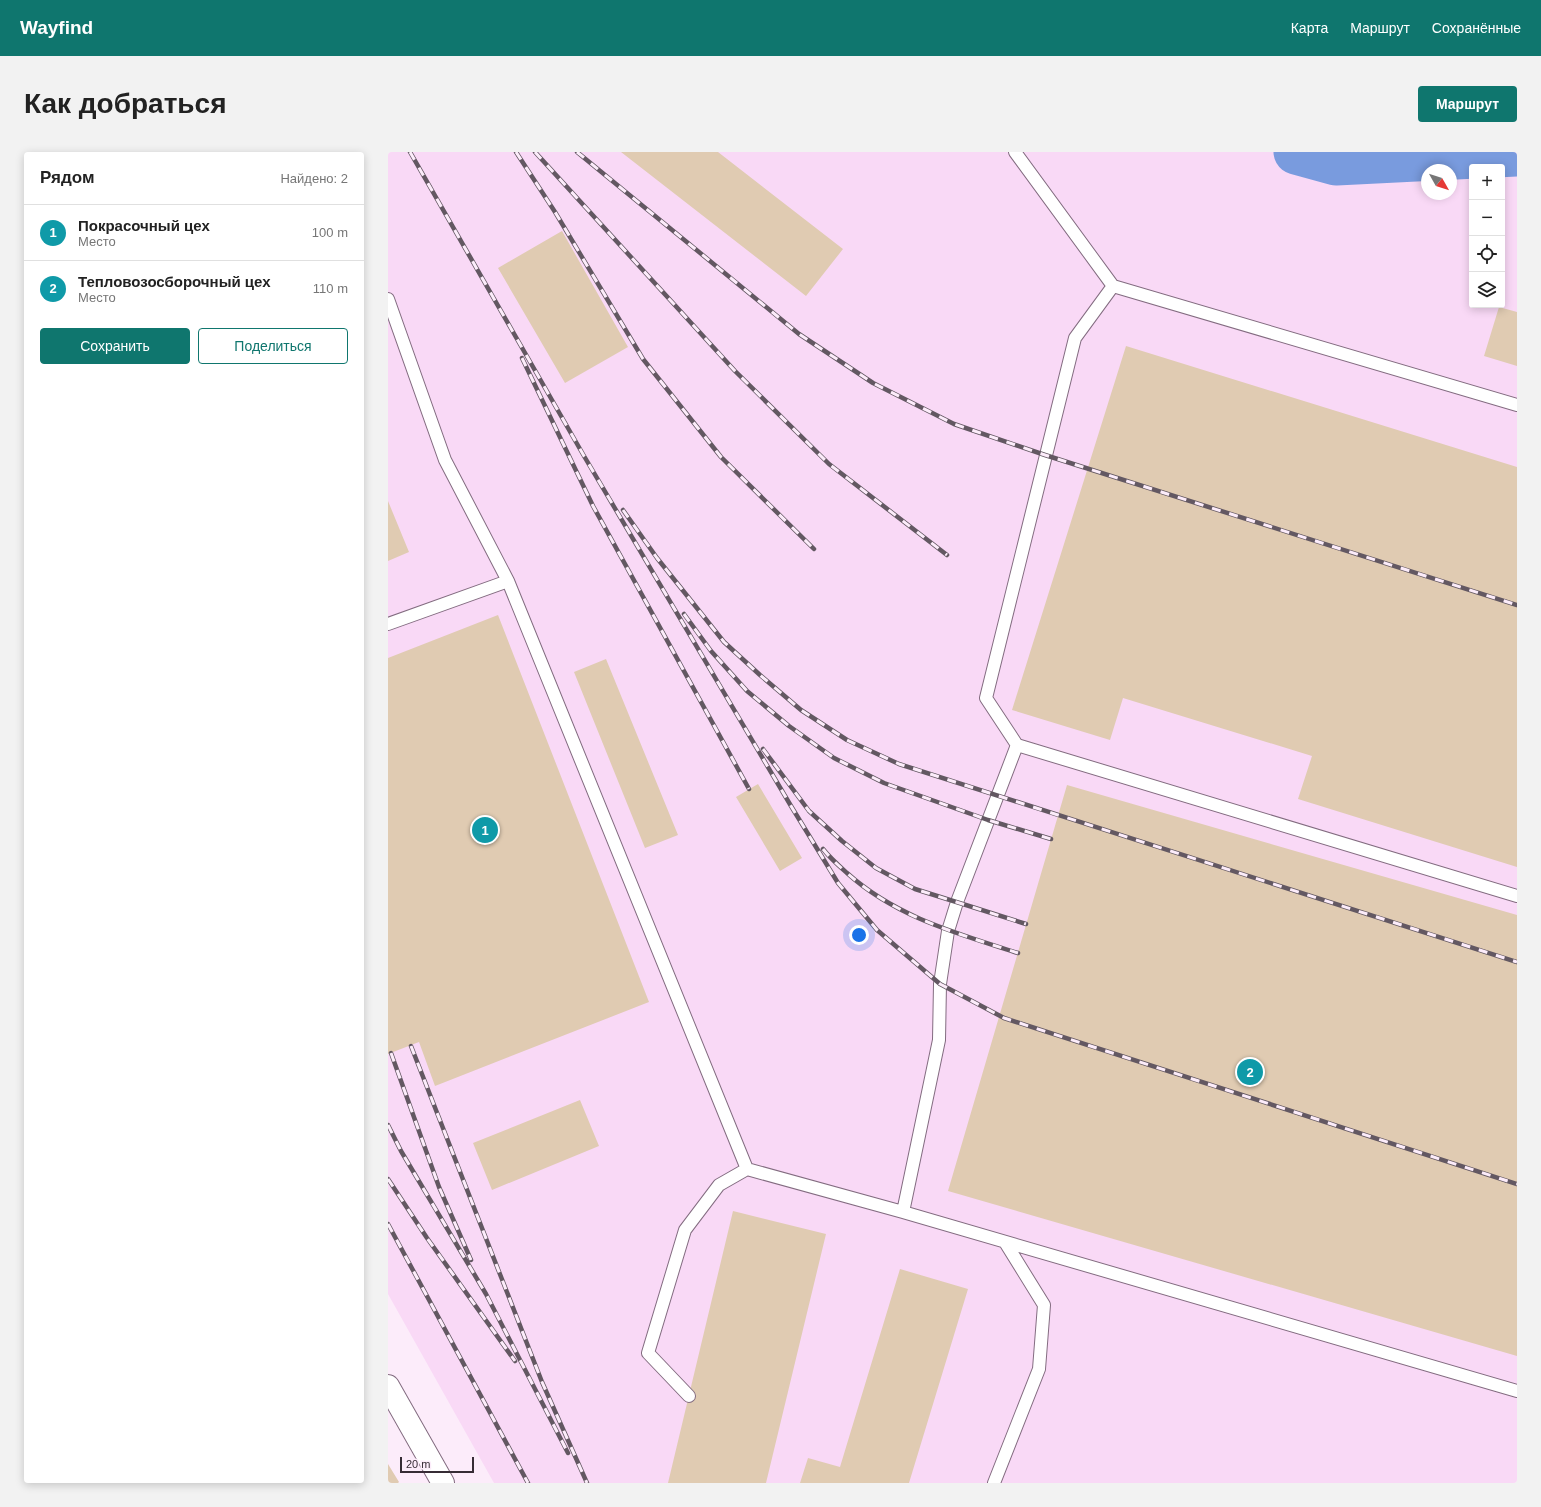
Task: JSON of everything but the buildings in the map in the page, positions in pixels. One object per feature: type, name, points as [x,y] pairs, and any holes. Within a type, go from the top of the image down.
[{"type":"street","points":[[388,1386],[443,1483]]},
{"type":"lane","points":[[1015,152],[1113,286],[1517,405]]},
{"type":"lane","points":[[1113,286],[1075,338],[986,698],[1017,745],[1517,896]]},
{"type":"lane","points":[[388,299],[445,460],[508,582],[747,1169]]},
{"type":"lane","points":[[388,624],[508,582]]},
{"type":"lane","points":[[903,1212],[939,1040],[940,984],[948,931],[960,895],[1017,745]]},
{"type":"lane","points":[[689,1396],[648,1353],[685,1230],[719,1185],[747,1169],[903,1212],[1517,1391]]},
{"type":"lane","points":[[994,1483],[1039,1369],[1044,1304],[1005,1242]]},
{"type":"shaded area","points":[[388,152],[1517,152],[1517,1483],[494,1483],[388,1294]]},
{"type":"waterway","points":[[1296,152],[1336,163],[1517,154]]},
{"type":"railway","points":[[410,152],[584,456],[791,806],[838,883],[877,930],[940,984],[1004,1018],[1517,1184]]},
{"type":"railway","points":[[516,152],[555,212],[643,359],[721,457],[814,549]]},
{"type":"railway","points":[[535,152],[735,371],[829,464],[947,555]]},
{"type":"railway","points":[[577,152],[799,334],[873,383],[954,424],[1045,455],[1517,605]]},
{"type":"railway","points":[[522,358],[593,506],[749,789]]},
{"type":"railway","points":[[623,510],[657,558],[724,642],[801,710],[847,740],[899,764],[1517,962]]},
{"type":"railway","points":[[684,614],[711,651],[747,691],[789,726],[834,758],[884,783],[988,820],[1051,839]]},
{"type":"railway","points":[[763,749],[809,811],[842,841],[876,868],[915,889],[1026,924]]},
{"type":"railway","points":[[823,849],[840,867],[866,888],[906,912],[928,922],[1018,953]]},
{"type":"railway","points":[[411,1046],[542,1382],[587,1483]]},
{"type":"railway","points":[[391,1053],[439,1187],[471,1260]]},
{"type":"railway","points":[[388,1125],[401,1151],[486,1294],[568,1453]]},
{"type":"railway","points":[[388,1179],[427,1238],[515,1361]]},
{"type":"railway","points":[[388,1224],[528,1483]]},
{"type":"place","name":"Покрасочный цех","points":[[485,830]]},
{"type":"place","name":"Тепловозосборочный цех","points":[[1250,1072]]}]
